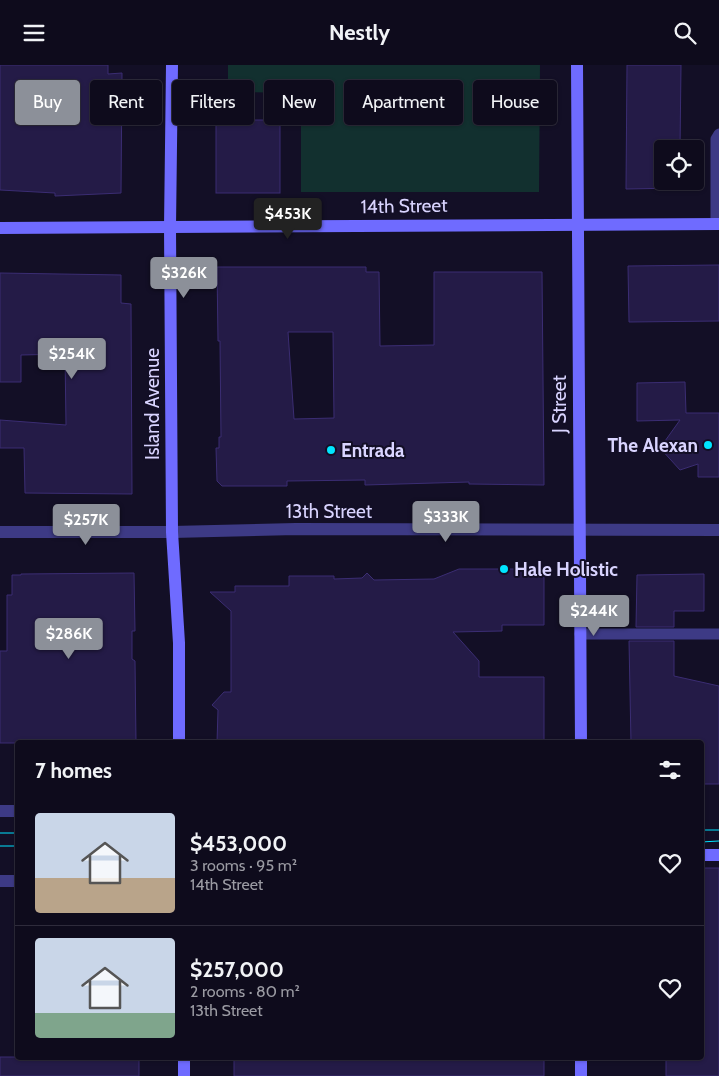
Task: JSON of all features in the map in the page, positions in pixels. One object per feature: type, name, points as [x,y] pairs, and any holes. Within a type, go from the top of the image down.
[{"type":"main road","name":"Island Avenue","points":[[172,65],[170,227],[172,532],[179,643],[179,740]]},
{"type":"main road","name":"J Street","points":[[577,65],[581,740]]},
{"type":"main road","name":"14th Street","points":[[0,228],[717,224]]},
{"type":"main road","points":[[704,855],[719,855]]},
{"type":"main road","points":[[184,1060],[184,1076]]},
{"type":"main road","points":[[581,1060],[581,1076]]},
{"type":"street","name":"13th Street","points":[[0,531],[172,532],[296,529],[539,529],[579,531],[719,531]]},
{"type":"street","points":[[0,811],[15,811]]},
{"type":"street","points":[[0,881],[15,881]]},
{"type":"lane","points":[[717,224],[716,139],[719,134]]},
{"type":"lane","points":[[580,634],[719,634]]},
{"type":"green space","points":[[228,65],[540,65],[540,80],[473,80],[473,125],[540,125],[539,192],[301,192],[301,125],[334,125],[334,80],[264,80],[264,92],[254,92],[254,80],[228,80]]},
{"type":"building","points":[[0,65],[108,65],[108,74],[122,73],[122,80],[90,80],[90,125],[122,125],[121,193],[55,196],[55,193],[0,190]]},
{"type":"building","points":[[627,65],[681,65],[680,140],[654,140],[654,188],[626,189]]},
{"type":"building","points":[[254,120],[264,120],[264,125],[280,125],[280,193],[216,193],[216,125],[254,125]]},
{"type":"building","points":[[719,265],[719,321],[629,322],[628,266]]},
{"type":"building","points":[[217,267],[366,267],[366,272],[379,272],[380,346],[434,345],[434,272],[542,272],[544,485],[469,484],[469,482],[365,485],[365,480],[287,481],[287,486],[222,486],[217,481],[216,448],[219,448],[219,437],[221,437],[220,341],[218,341]],"holes":[[[288,332],[333,332],[334,418],[294,419]]]},
{"type":"building","points":[[0,273],[121,275],[121,303],[131,304],[132,494],[25,493],[24,448],[0,448],[0,420],[66,425],[65,354],[21,355],[21,382],[0,382]]},
{"type":"building","points":[[685,382],[686,413],[719,413],[719,477],[698,477],[698,464],[680,470],[660,448],[680,420],[637,421],[637,383]]},
{"type":"building","points":[[459,569],[544,569],[544,625],[502,625],[502,631],[453,632],[479,661],[479,677],[544,677],[544,740],[217,740],[218,710],[212,705],[224,692],[231,692],[231,611],[210,592],[235,592],[235,586],[289,586],[289,576],[334,576],[334,579],[362,578],[367,573],[374,580],[434,579]]},
{"type":"building","points":[[134,573],[135,631],[132,631],[132,659],[135,661],[136,740],[15,740],[15,743],[0,743],[0,651],[7,651],[7,595],[12,595],[12,575]]},
{"type":"building","points":[[704,574],[704,611],[674,611],[674,627],[636,627],[637,575]]},
{"type":"building","points":[[629,641],[674,641],[674,676],[719,686],[719,784],[704,784],[704,740],[631,740]]},
{"type":"building","points":[[704,868],[719,868],[719,1076],[666,1076],[666,1060],[704,1060]]},
{"type":"building","points":[[0,1057],[15,1057],[15,1060],[139,1060],[139,1076],[0,1076]]},
{"type":"building","points":[[234,1060],[544,1060],[544,1076],[234,1076]]},
{"type":"tram line","points":[[704,830],[719,830]]},
{"type":"tram line","points":[[0,833],[15,833]]},
{"type":"tram line","points":[[704,842],[719,841]]},
{"type":"tram line","points":[[0,846],[15,846]]},
{"type":"place","name":"The Alexan","points":[[708,445]]},
{"type":"place","name":"Entrada","points":[[331,450]]},
{"type":"place","name":"Hale Holistic","points":[[504,569]]}]
